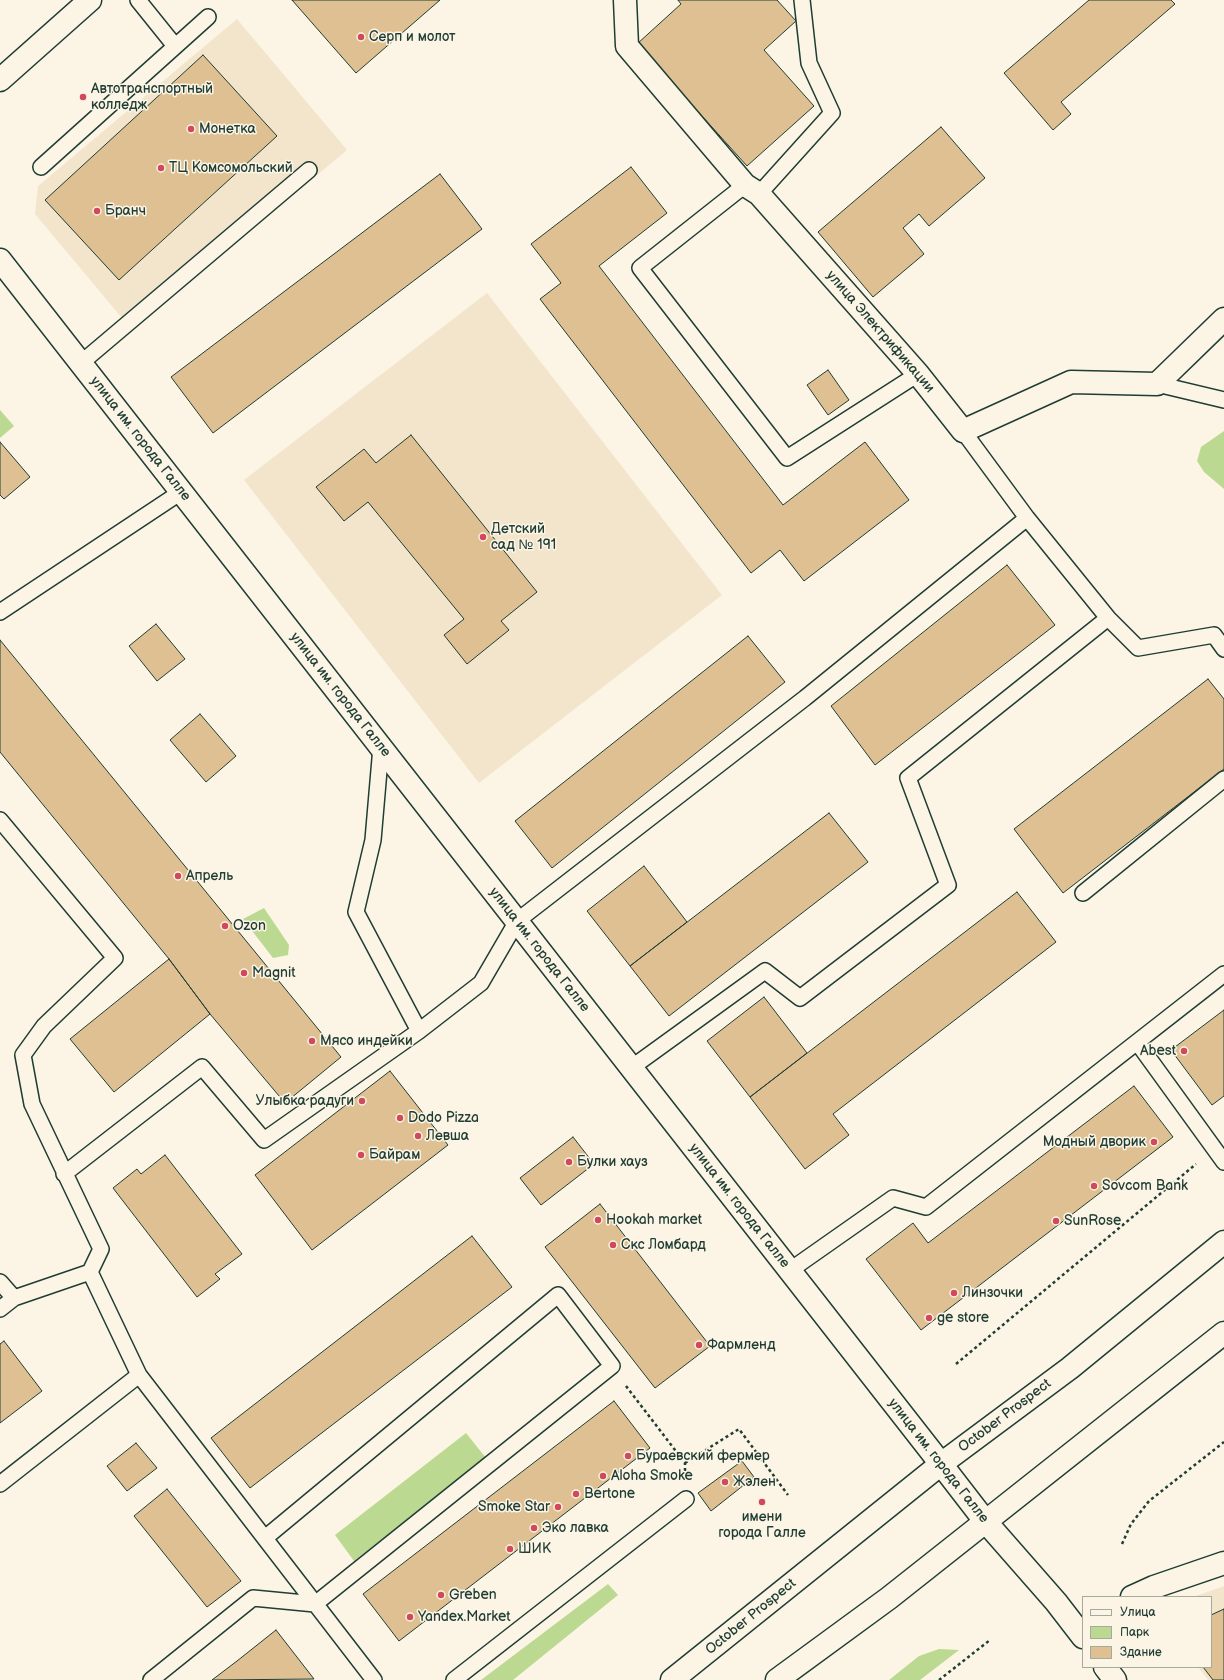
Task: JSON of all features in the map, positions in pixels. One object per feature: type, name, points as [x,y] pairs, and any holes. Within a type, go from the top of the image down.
[{"type":"main road","points":[[0,80],[90,0]]},
{"type":"main road","name":"улица Электрификации","points":[[625,0],[627,46],[752,190],[918,374],[963,431]]},
{"type":"main road","name":"улица им. города Галле","points":[[0,260],[985,1521],[1080,1627]]},
{"type":"main road","points":[[963,431],[1070,382],[1156,384],[1224,319]]},
{"type":"main road","name":"October Prospect","points":[[672,1680],[941,1464],[1070,1368],[1224,1242]]},
{"type":"main road","points":[[777,1680],[889,1598],[1224,1333]]},
{"type":"main road","points":[[1134,1596],[1154,1587],[1224,1563]]},
{"type":"main road","points":[[1107,1668],[1115,1680]]},
{"type":"lane","points":[[138,0],[175,46]]},
{"type":"lane","points":[[802,0],[809,62],[832,113],[752,190],[640,268],[787,458],[918,374]]},
{"type":"lane","points":[[41,167],[208,17]]},
{"type":"lane","points":[[81,363],[309,170]]},
{"type":"lane","points":[[1156,384],[1224,400]]},
{"type":"lane","points":[[963,431],[1027,518],[1108,618],[1138,648],[1219,631],[1224,649]]},
{"type":"lane","points":[[0,612],[181,492]]},
{"type":"lane","points":[[64,1174],[202,1066],[264,1140],[420,1031],[480,983],[517,921],[806,698],[1027,518]]},
{"type":"lane","points":[[631,1068],[765,971],[800,998],[948,885],[908,778],[1108,618]]},
{"type":"lane","points":[[381,747],[373,840],[356,912],[420,1031]]},
{"type":"lane","points":[[1083,893],[1224,779]]},
{"type":"lane","points":[[0,820],[115,958],[44,1026],[23,1055],[32,1104],[101,1250],[90,1272],[14,1298],[0,1309]]},
{"type":"lane","points":[[789,1270],[893,1198],[926,1207],[1224,974]]},
{"type":"lane","points":[[1137,1042],[1224,1162]]},
{"type":"lane","points":[[90,1272],[139,1375],[374,1680]]},
{"type":"lane","points":[[0,1282],[14,1298]]},
{"type":"lane","points":[[151,1680],[253,1598],[315,1604],[612,1366],[558,1295],[265,1538]]},
{"type":"lane","points":[[0,1484],[139,1375]]},
{"type":"lane","points":[[454,1680],[686,1499]]},
{"type":"path","points":[[956,1364],[1214,1148]]},
{"type":"path","points":[[612,1366],[685,1463],[739,1429],[788,1495]]},
{"type":"path","points":[[1122,1544],[1131,1524],[1148,1501],[1224,1442]]},
{"type":"path","points":[[938,1680],[990,1640]]},
{"type":"shaded area","points":[[237,19],[347,150],[132,330],[35,214],[38,186]]},
{"type":"shaded area","name":"Детский сад № 191","points":[[487,293],[722,595],[479,783],[244,480]]},
{"type":"shaded area","points":[[1224,1586],[1224,1680],[1208,1680],[1199,1668],[1212,1668],[1212,1596],[1196,1596]]},
{"type":"green space","points":[[0,410],[14,426],[0,438]]},
{"type":"green space","points":[[1224,431],[1224,489],[1204,472],[1197,461],[1201,447]]},
{"type":"green space","points":[[264,908],[289,945],[288,955],[273,958],[243,919]]},
{"type":"green space","points":[[466,1433],[486,1458],[354,1561],[335,1535]]},
{"type":"green space","points":[[608,1584],[618,1595],[513,1680],[481,1680]]},
{"type":"green space","points":[[939,1649],[959,1650],[920,1680],[889,1680],[919,1656]]},
{"type":"building","name":"Серп и молот","points":[[292,0],[440,0],[356,73]]},
{"type":"building","points":[[678,0],[777,0],[796,21],[764,50],[814,106],[747,166],[637,44],[681,4]]},
{"type":"building","points":[[1089,0],[1171,0],[1175,4],[1061,102],[1071,114],[1053,130],[1004,73]]},
{"type":"building","name":"ТЦ Комсомольский","points":[[203,55],[277,136],[119,280],[45,200]]},
{"type":"building","points":[[941,127],[985,178],[929,226],[919,214],[903,228],[924,254],[873,297],[818,232]]},
{"type":"building","points":[[631,167],[667,213],[599,266],[783,505],[865,442],[909,500],[804,581],[780,550],[751,573],[540,299],[561,283],[531,244]]},
{"type":"building","points":[[440,174],[482,229],[213,433],[171,377]]},
{"type":"building","points":[[828,370],[849,400],[828,415],[807,385]]},
{"type":"building","points":[[411,435],[537,592],[501,621],[509,630],[467,664],[444,635],[464,619],[368,502],[344,521],[316,487],[364,449],[376,463]]},
{"type":"building","points":[[0,442],[30,477],[4,499],[0,495]]},
{"type":"building","points":[[1007,565],[1055,625],[875,765],[831,706]]},
{"type":"building","points":[[156,624],[185,659],[157,681],[129,646]]},
{"type":"building","points":[[748,636],[785,682],[552,868],[515,821]]},
{"type":"building","points":[[0,640],[341,1057],[285,1103],[210,1014],[169,959],[0,752]]},
{"type":"building","points":[[1208,679],[1224,699],[1224,769],[1063,893],[1014,829]]},
{"type":"building","points":[[200,714],[236,756],[206,782],[170,740]]},
{"type":"building","points":[[829,813],[868,862],[669,1016],[630,966]]},
{"type":"building","points":[[644,866],[687,922],[630,966],[587,911]]},
{"type":"building","points":[[1017,892],[1056,942],[833,1114],[849,1135],[805,1169],[750,1097]]},
{"type":"building","points":[[169,959],[210,1014],[114,1092],[70,1039]]},
{"type":"building","points":[[764,997],[807,1053],[750,1097],[707,1041]]},
{"type":"building","points":[[1224,1010],[1224,1096],[1212,1105],[1171,1050]]},
{"type":"building","points":[[390,1071],[448,1145],[312,1250],[255,1175]]},
{"type":"building","points":[[1134,1086],[1173,1137],[921,1330],[866,1259],[913,1223],[928,1243]]},
{"type":"building","points":[[573,1137],[594,1164],[541,1205],[520,1178]]},
{"type":"building","points":[[165,1155],[242,1254],[215,1274],[220,1279],[197,1297],[113,1188],[137,1169],[141,1174]]},
{"type":"building","points":[[600,1204],[710,1346],[655,1388],[545,1247]]},
{"type":"building","points":[[472,1236],[512,1287],[250,1488],[211,1438]]},
{"type":"building","points":[[4,1341],[42,1391],[0,1423],[0,1344]]},
{"type":"building","points":[[614,1401],[650,1448],[399,1641],[363,1594]]},
{"type":"building","points":[[136,1443],[157,1468],[127,1491],[107,1466]]},
{"type":"building","points":[[742,1461],[754,1477],[711,1511],[698,1493]]},
{"type":"building","points":[[167,1489],[241,1581],[207,1607],[134,1516]]},
{"type":"building","points":[[1224,1609],[1224,1680],[1213,1680],[1204,1668],[1212,1668],[1212,1615]]},
{"type":"building","points":[[276,1630],[314,1679],[212,1680],[237,1661]]},
{"type":"place","name":"Серп и молот","points":[[361,37]]},
{"type":"place","name":"Автотранспортный колледж","points":[[83,97]]},
{"type":"place","name":"Монетка","points":[[191,129]]},
{"type":"place","name":"ТЦ Комсомольский","points":[[161,168]]},
{"type":"place","name":"Бранч","points":[[97,211]]},
{"type":"place","name":"Детский сад № 191","points":[[483,537]]},
{"type":"place","name":"Апрель","points":[[178,876]]},
{"type":"place","name":"Ozon","points":[[225,926]]},
{"type":"place","name":"Magnit","points":[[244,973]]},
{"type":"place","name":"Мясо индейки","points":[[312,1041]]},
{"type":"place","name":"Abest","points":[[1184,1051]]},
{"type":"place","name":"Улыбка радуги","points":[[362,1101]]},
{"type":"place","name":"Dodo Pizza","points":[[400,1118]]},
{"type":"place","name":"Левша","points":[[418,1136]]},
{"type":"place","name":"Модный дворик","points":[[1154,1142]]},
{"type":"place","name":"Байрам","points":[[361,1155]]},
{"type":"place","name":"Булки хауз","points":[[569,1162]]},
{"type":"place","name":"Sovcom Bank","points":[[1094,1186]]},
{"type":"place","name":"Hookah market","points":[[598,1220]]},
{"type":"place","name":"SunRose","points":[[1056,1221]]},
{"type":"place","name":"Скс Ломбард","points":[[613,1245]]},
{"type":"place","name":"Линзочки","points":[[954,1293]]},
{"type":"place","name":"ge store","points":[[929,1318]]},
{"type":"place","name":"Фармленд","points":[[699,1345]]},
{"type":"place","name":"Бураевский фермер","points":[[628,1456]]},
{"type":"place","name":"Aloha Smoke","points":[[603,1476]]},
{"type":"place","name":"Жэлен","points":[[725,1482]]},
{"type":"place","name":"Bertone","points":[[576,1494]]},
{"type":"place","name":"имени города Галле","points":[[762,1502]]},
{"type":"place","name":"Smoke Star","points":[[558,1507]]},
{"type":"place","name":"Эко лавка","points":[[534,1528]]},
{"type":"place","name":"ШИК","points":[[510,1549]]},
{"type":"place","name":"Greben","points":[[441,1595]]},
{"type":"place","name":"Yandex.Market","points":[[410,1617]]}]
